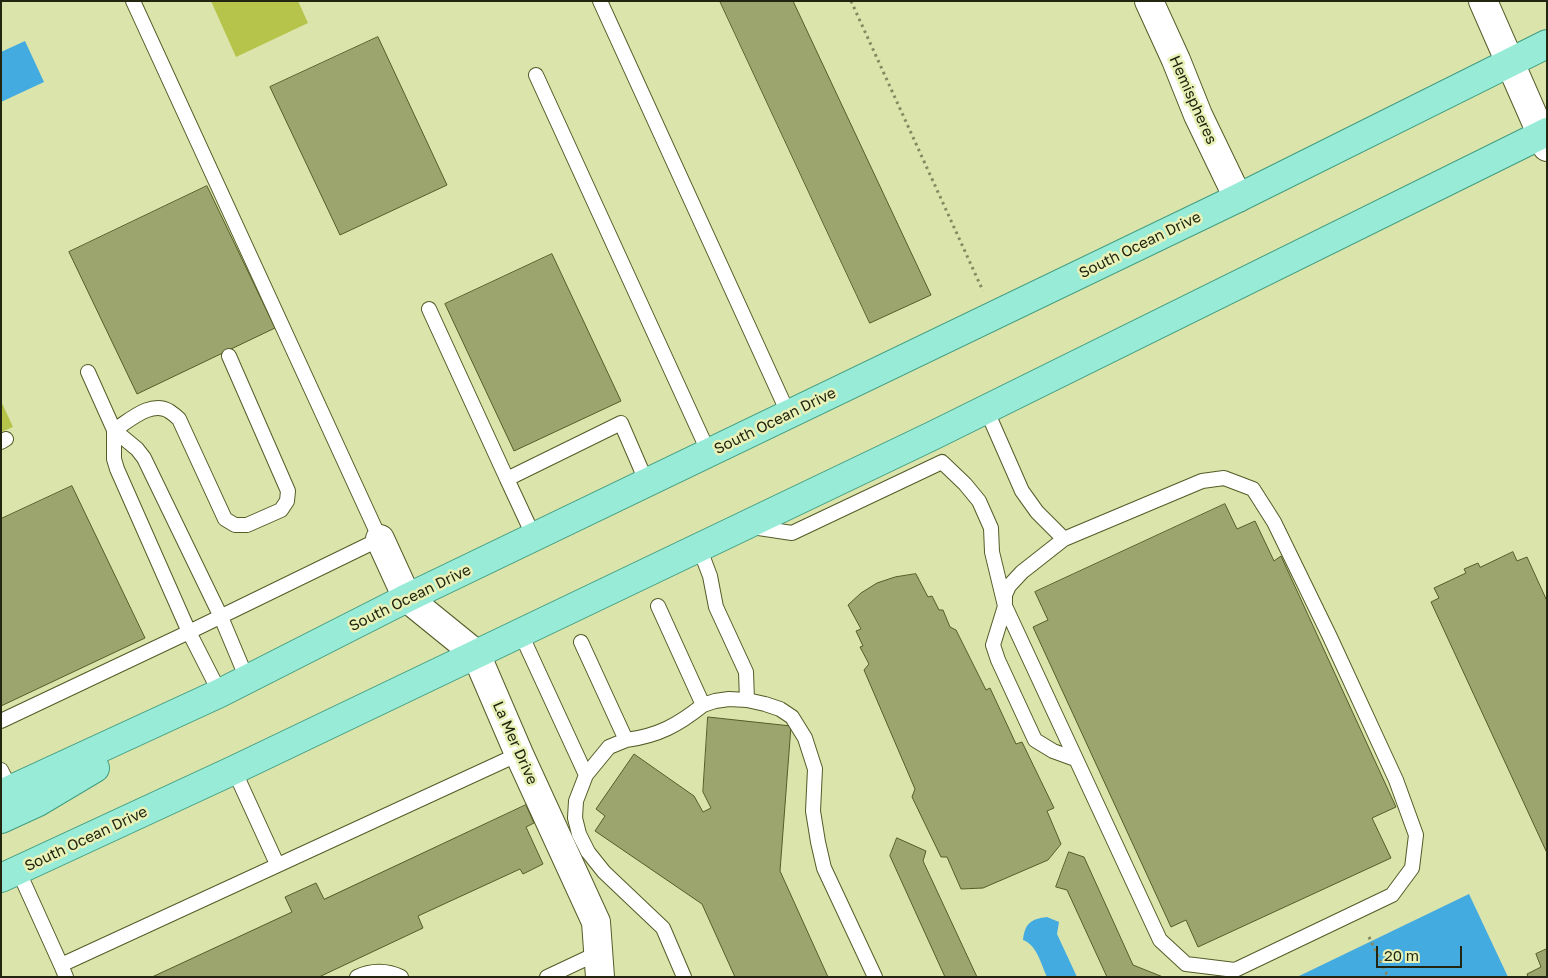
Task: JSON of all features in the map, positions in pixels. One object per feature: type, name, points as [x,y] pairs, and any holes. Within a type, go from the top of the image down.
[{"type":"main road","name":"South Ocean Drive","points":[[4,785],[220,693],[407,598],[1238,198],[1547,44]]},
{"type":"main road","name":"South Ocean Drive","points":[[9,874],[234,770],[699,548],[1545,138]]},
{"type":"main road","points":[[1,819],[38,802],[220,693]]},
{"type":"street","name":"Hemispheres","points":[[1149,1],[1176,60],[1198,115],[1238,198]]},
{"type":"street","points":[[1483,1],[1545,138]]},
{"type":"street","name":"La Mer Drive","points":[[380,539],[407,598],[476,654],[519,754],[596,922],[599,965]]},
{"type":"lane","points":[[1,721],[380,539],[133,1]]},
{"type":"lane","points":[[600,1],[789,415]]},
{"type":"lane","points":[[536,75],[709,453]]},
{"type":"lane","points":[[429,309],[534,537]]},
{"type":"lane","points":[[114,430],[140,413],[155,408],[168,410],[178,419],[225,519],[235,525],[247,525],[281,510],[287,501],[288,491],[229,356]]},
{"type":"lane","points":[[88,372],[114,430],[114,459],[117,469],[189,632],[220,693]]},
{"type":"lane","points":[[986,409],[1022,490],[1037,512],[1064,538]]},
{"type":"lane","points":[[507,479],[621,423],[647,483]]},
{"type":"lane","points":[[114,430],[137,449],[144,458],[221,617],[248,679]]},
{"type":"lane","points":[[744,526],[792,533],[942,462],[965,484],[979,500],[991,528],[992,552],[1004,606],[1075,758],[1160,940],[1186,964],[1235,970],[1392,895],[1412,868],[1416,835],[1396,780],[1330,637],[1278,530],[1253,489],[1224,478],[1202,481],[1064,538],[1022,572],[1005,595],[1004,606],[993,645],[998,660],[1035,740],[1053,751],[1075,758]]},
{"type":"lane","points":[[699,548],[710,576],[716,607],[746,672],[747,700]]},
{"type":"lane","points":[[658,606],[702,705]]},
{"type":"lane","points":[[520,632],[586,775]]},
{"type":"lane","points":[[581,642],[626,740]]},
{"type":"lane","points":[[684,977],[663,928],[604,872],[588,852],[579,834],[575,818],[576,800],[586,775],[609,747],[626,740],[644,738],[675,725],[702,705],[729,699],[747,700],[780,710],[792,717],[805,738],[815,769],[814,811],[824,868],[874,977]]},
{"type":"lane","points":[[9,874],[64,971],[277,864],[519,754]]},
{"type":"lane","points":[[234,770],[277,864]]},
{"type":"lane","points":[[546,977],[599,965]]},
{"type":"lane","points":[[357,977],[367,972],[382,971],[401,977]]},
{"type":"path","points":[[851,1],[986,298]]},
{"type":"path","points":[[1368,937],[1388,977]]},
{"type":"green space","points":[[211,1],[298,1],[308,23],[236,57]]},
{"type":"green space","points":[[1,401],[13,427],[1,432]]},
{"type":"water","points":[[25,41],[44,82],[1,102],[1,52]]},
{"type":"water","points":[[1469,894],[1508,977],[1297,977]]},
{"type":"water","points":[[1047,917],[1059,922],[1057,934],[1077,977],[1047,977],[1035,950],[1028,942],[1023,940],[1025,930],[1030,923]]},
{"type":"building","points":[[720,1],[793,1],[931,295],[870,323]]},
{"type":"building","points":[[378,37],[447,185],[340,235],[270,87]]},
{"type":"building","points":[[207,186],[275,328],[137,394],[69,252]]},
{"type":"building","points":[[552,254],[621,401],[514,451],[445,304]]},
{"type":"building","points":[[72,486],[145,638],[1,706],[1,519]]},
{"type":"building","points":[[1225,504],[1237,529],[1255,521],[1274,561],[1281,556],[1396,807],[1372,818],[1391,858],[1198,947],[1186,920],[1171,927],[1033,627],[1048,620],[1035,592]]},
{"type":"building","points":[[1513,552],[1517,561],[1527,557],[1547,601],[1547,853],[1431,602],[1439,598],[1434,588],[1466,573],[1464,569],[1478,563],[1480,567]]},
{"type":"building","points":[[916,574],[928,597],[932,596],[939,610],[943,610],[950,627],[956,630],[986,690],[990,688],[1016,744],[1022,742],[1054,808],[1047,811],[1061,844],[1048,860],[983,888],[961,889],[947,857],[941,857],[912,797],[915,789],[864,670],[869,664],[860,647],[863,646],[856,631],[861,629],[848,605],[861,593],[877,583],[895,577]]},
{"type":"building","points":[[708,717],[791,726],[780,871],[828,977],[735,977],[702,904],[595,831],[605,816],[596,809],[634,754],[694,796],[703,812],[711,808],[703,792]]},
{"type":"building","points":[[526,805],[534,823],[526,827],[543,864],[523,874],[520,869],[418,916],[423,928],[319,977],[152,977],[292,912],[285,897],[316,883],[324,899]]},
{"type":"building","points":[[897,838],[926,851],[923,861],[977,977],[945,977],[890,856]]},
{"type":"building","points":[[1069,852],[1084,857],[1133,965],[1163,977],[1107,977],[1067,890],[1056,887]]},
{"type":"building","points":[[1547,949],[1547,977],[1528,977],[1527,974],[1541,967],[1536,954]]}]
